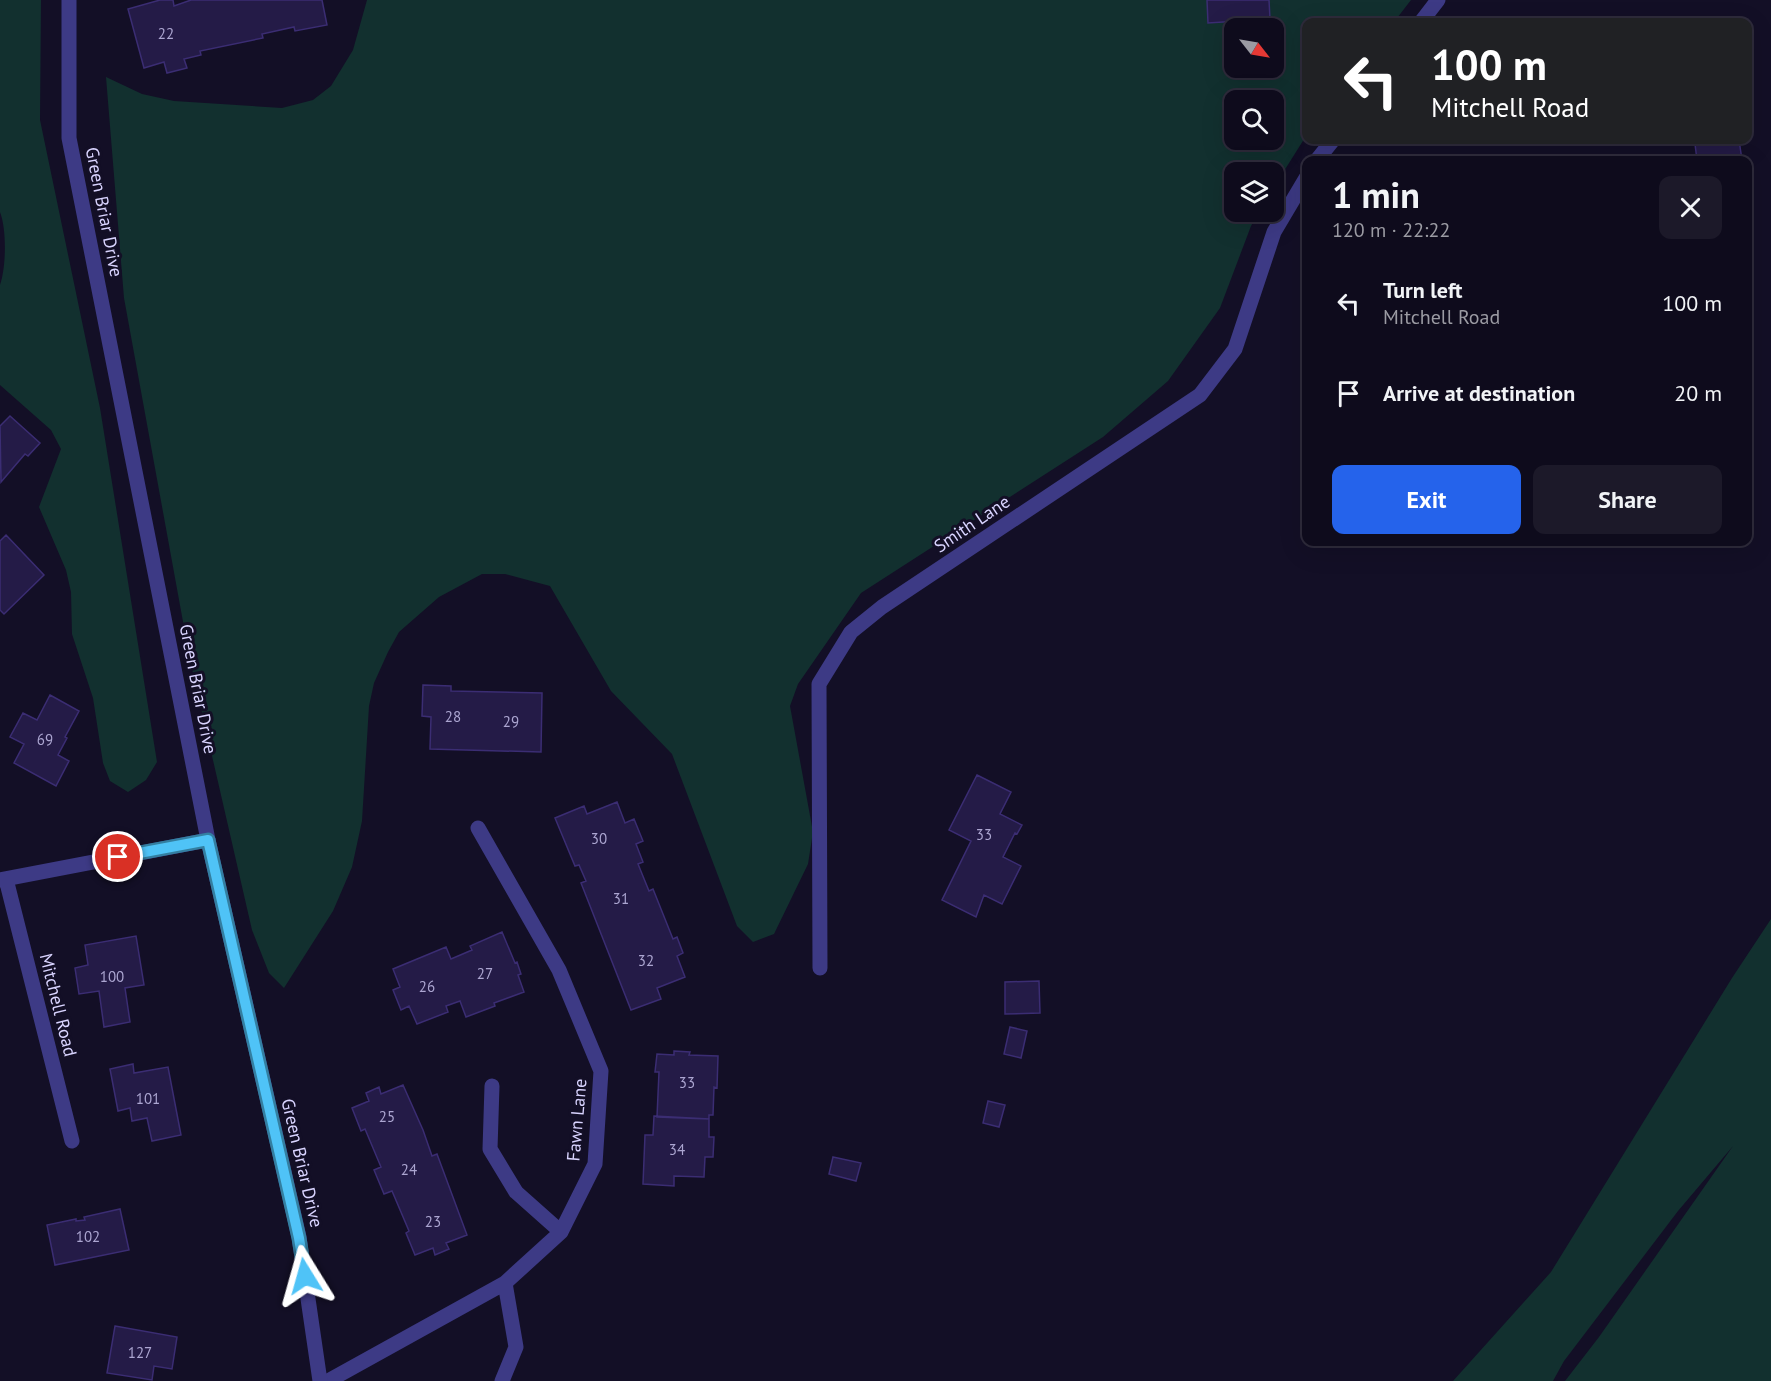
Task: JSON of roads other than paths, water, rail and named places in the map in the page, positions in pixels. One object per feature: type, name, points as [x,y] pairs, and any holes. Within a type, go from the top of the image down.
[{"type":"street","name":"Green Briar Drive","points":[[69,0],[69,138],[208,840],[299,1238],[320,1381]]},
{"type":"street","points":[[1424,18],[1438,0]]},
{"type":"street","points":[[1320,156],[1330,144]]},
{"type":"street","name":"Smith Lane","points":[[820,968],[819,684],[850,632],[892,601],[1200,395],[1235,349],[1274,232],[1302,185]]},
{"type":"street","name":"Fawn Lane","points":[[328,1381],[505,1283],[561,1232],[595,1164],[601,1071],[559,970],[478,828]]},
{"type":"street","name":"Mitchell Road","points":[[72,1141],[3,880],[208,840]]},
{"type":"street","points":[[492,1086],[490,1149],[516,1192],[561,1232]]},
{"type":"street","points":[[502,1381],[516,1347],[505,1283]]}]
